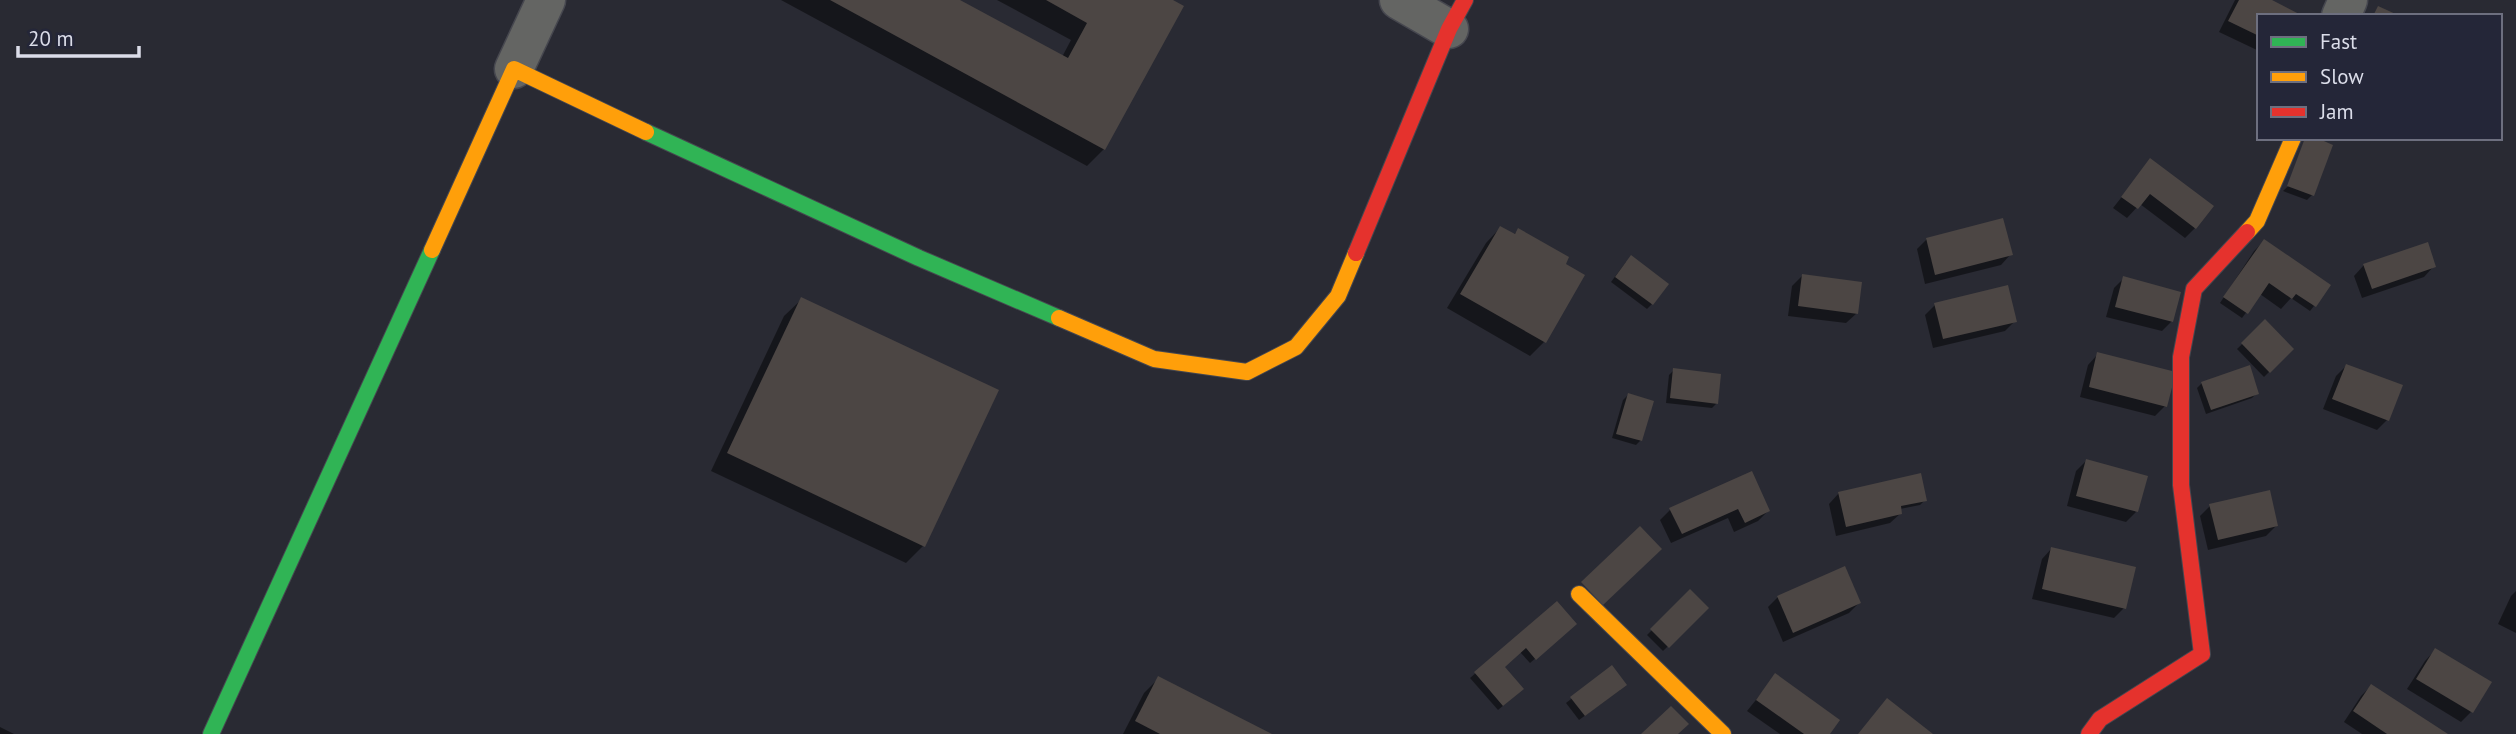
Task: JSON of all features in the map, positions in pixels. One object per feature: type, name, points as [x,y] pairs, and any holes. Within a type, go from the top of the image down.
[{"type":"street","points":[[211,734],[546,0]]},
{"type":"street","points":[[514,69],[919,258],[1154,359],[1247,372],[1296,347],[1338,296],[1457,15],[1399,0]]},
{"type":"street","points":[[2089,734],[2101,719],[2202,654],[2181,485],[2181,357],[2194,289],[2257,221],[2292,140]]},
{"type":"street","points":[[1579,594],[1723,734]]},
{"type":"building","points":[[830,0],[960,0],[1068,58],[1087,23],[1046,0],[1173,0],[1184,6],[1105,150]]},
{"type":"building","points":[[2239,0],[2272,0],[2299,14],[2257,14],[2257,35],[2228,21]]},
{"type":"building","points":[[2378,6],[2396,14],[2374,14]]},
{"type":"building","points":[[2304,140],[2322,140],[2333,145],[2314,196],[2287,186]]},
{"type":"building","points":[[2150,158],[2214,206],[2196,229],[2150,194],[2138,209],[2121,197]]},
{"type":"building","points":[[2003,218],[2013,255],[1935,275],[1926,238]]},
{"type":"building","points":[[1500,226],[1515,234],[1518,228],[1569,257],[1566,264],[1585,275],[1546,343],[1460,294]]},
{"type":"building","points":[[2264,239],[2331,285],[2316,307],[2296,294],[2292,299],[2269,283],[2248,314],[2223,297]]},
{"type":"building","points":[[2428,242],[2436,267],[2372,289],[2363,264]]},
{"type":"building","points":[[1631,255],[1669,284],[1653,305],[1615,277]]},
{"type":"building","points":[[1802,274],[1862,282],[1858,314],[1798,306]]},
{"type":"building","points":[[2123,276],[2181,292],[2173,322],[2115,307]]},
{"type":"building","points":[[2008,285],[2017,322],[1943,339],[1934,303]]},
{"type":"building","points":[[801,297],[999,390],[925,547],[727,453]]},
{"type":"building","points":[[2265,319],[2294,349],[2270,373],[2241,343]]},
{"type":"building","points":[[2097,352],[2176,372],[2167,407],[2089,387]]},
{"type":"building","points":[[2346,364],[2403,385],[2389,421],[2332,399]]},
{"type":"building","points":[[2250,365],[2259,394],[2211,410],[2201,382]]},
{"type":"building","points":[[1673,368],[1721,374],[1718,404],[1670,398]]},
{"type":"building","points":[[1628,393],[1654,401],[1642,441],[1616,434]]},
{"type":"building","points":[[2086,459],[2148,476],[2138,512],[2076,496]]},
{"type":"building","points":[[1752,471],[1770,511],[1745,523],[1738,509],[1682,534],[1669,508]]},
{"type":"building","points":[[1921,473],[1927,501],[1901,506],[1902,514],[1846,527],[1838,492]]},
{"type":"building","points":[[2270,490],[2278,526],[2218,540],[2209,504]]},
{"type":"building","points":[[1640,526],[1662,549],[1603,605],[1581,582]]},
{"type":"building","points":[[2051,547],[2136,567],[2126,609],[2042,589]]},
{"type":"building","points":[[1845,566],[1861,603],[1793,633],[1777,596]]},
{"type":"building","points":[[1690,589],[1709,608],[1669,648],[1650,629]]},
{"type":"building","points":[[1557,601],[1577,624],[1536,660],[1526,648],[1505,667],[1524,689],[1503,706],[1474,672]]},
{"type":"building","points":[[2435,648],[2492,682],[2473,713],[2416,679]]},
{"type":"building","points":[[1612,665],[1627,685],[1585,716],[1570,697]]},
{"type":"building","points":[[1775,673],[1840,720],[1830,734],[1804,734],[1756,700]]},
{"type":"building","points":[[1158,676],[1272,734],[1160,734],[1135,721]]},
{"type":"building","points":[[2371,684],[2448,734],[2387,734],[2353,711]]},
{"type":"building","points":[[1887,698],[1933,734],[1858,734]]},
{"type":"building","points":[[1671,706],[1689,724],[1678,734],[1641,734]]},
{"type":"traffic: fast","points":[[646,132],[919,258],[1059,318]]},
{"type":"traffic: fast","points":[[211,734],[432,250]]},
{"type":"traffic: slow","points":[[432,250],[514,69],[646,132]]},
{"type":"traffic: slow","points":[[2247,232],[2257,221],[2292,140]]},
{"type":"traffic: slow","points":[[1059,318],[1154,359],[1247,372],[1296,347],[1338,296],[1356,253]]},
{"type":"traffic: slow","points":[[1579,594],[1723,734]]},
{"type":"traffic: jam","points":[[1356,253],[1449,29],[1465,0]]},
{"type":"traffic: jam","points":[[2089,734],[2100,719],[2202,654],[2181,485],[2181,357],[2194,289],[2247,232]]}]
